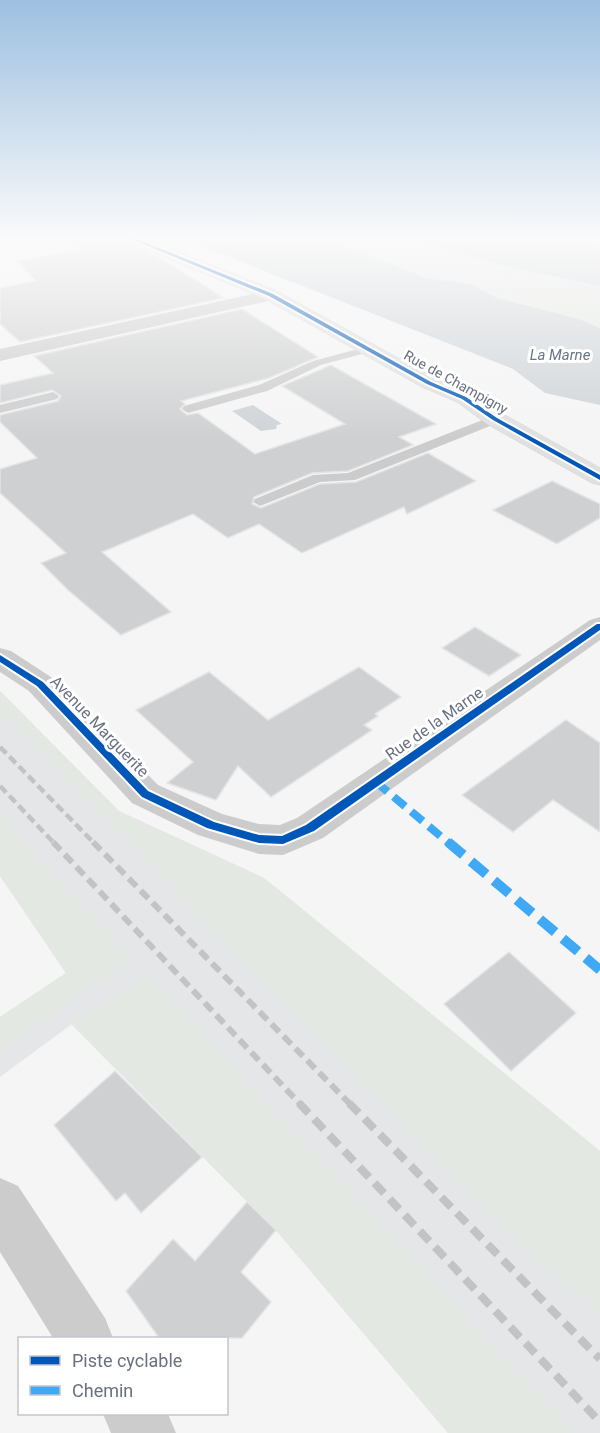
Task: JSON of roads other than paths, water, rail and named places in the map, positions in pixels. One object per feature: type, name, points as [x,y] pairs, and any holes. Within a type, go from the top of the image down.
[{"type":"street","points":[[0,355],[222,306]]},
{"type":"street","name":"Rue de Champigny","points":[[291,306],[429,383],[464,398],[495,419],[600,478]]},
{"type":"street","name":"Rue de la Marne","points":[[283,840],[310,828],[600,626]]},
{"type":"street","name":"Avenue Marguerite","points":[[0,658],[39,684],[145,794],[211,825],[259,839],[283,840]]},
{"type":"street","points":[[0,1204],[84,1337]]},
{"type":"street","points":[[134,1415],[146,1433]]},
{"type":"lane","points":[[188,409],[263,388],[317,363],[369,349]]},
{"type":"lane","points":[[0,409],[54,396]]},
{"type":"lane","points":[[260,502],[318,478],[350,477],[495,419]]},
{"type":"water","name":"La Marne","points":[[353,306],[528,306],[579,319],[600,328],[600,405],[545,393],[513,369]]},
{"type":"water","points":[[253,405],[282,424],[277,425],[276,429],[261,431],[232,411]]},
{"type":"railway","points":[[0,747],[95,844]]},
{"type":"railway","points":[[0,786],[55,844]]},
{"type":"railway","points":[[53,842],[301,1105]]},
{"type":"railway","points":[[93,842],[351,1105]]},
{"type":"railway","points":[[299,1103],[600,1422]]},
{"type":"railway","points":[[349,1103],[600,1359]]}]
